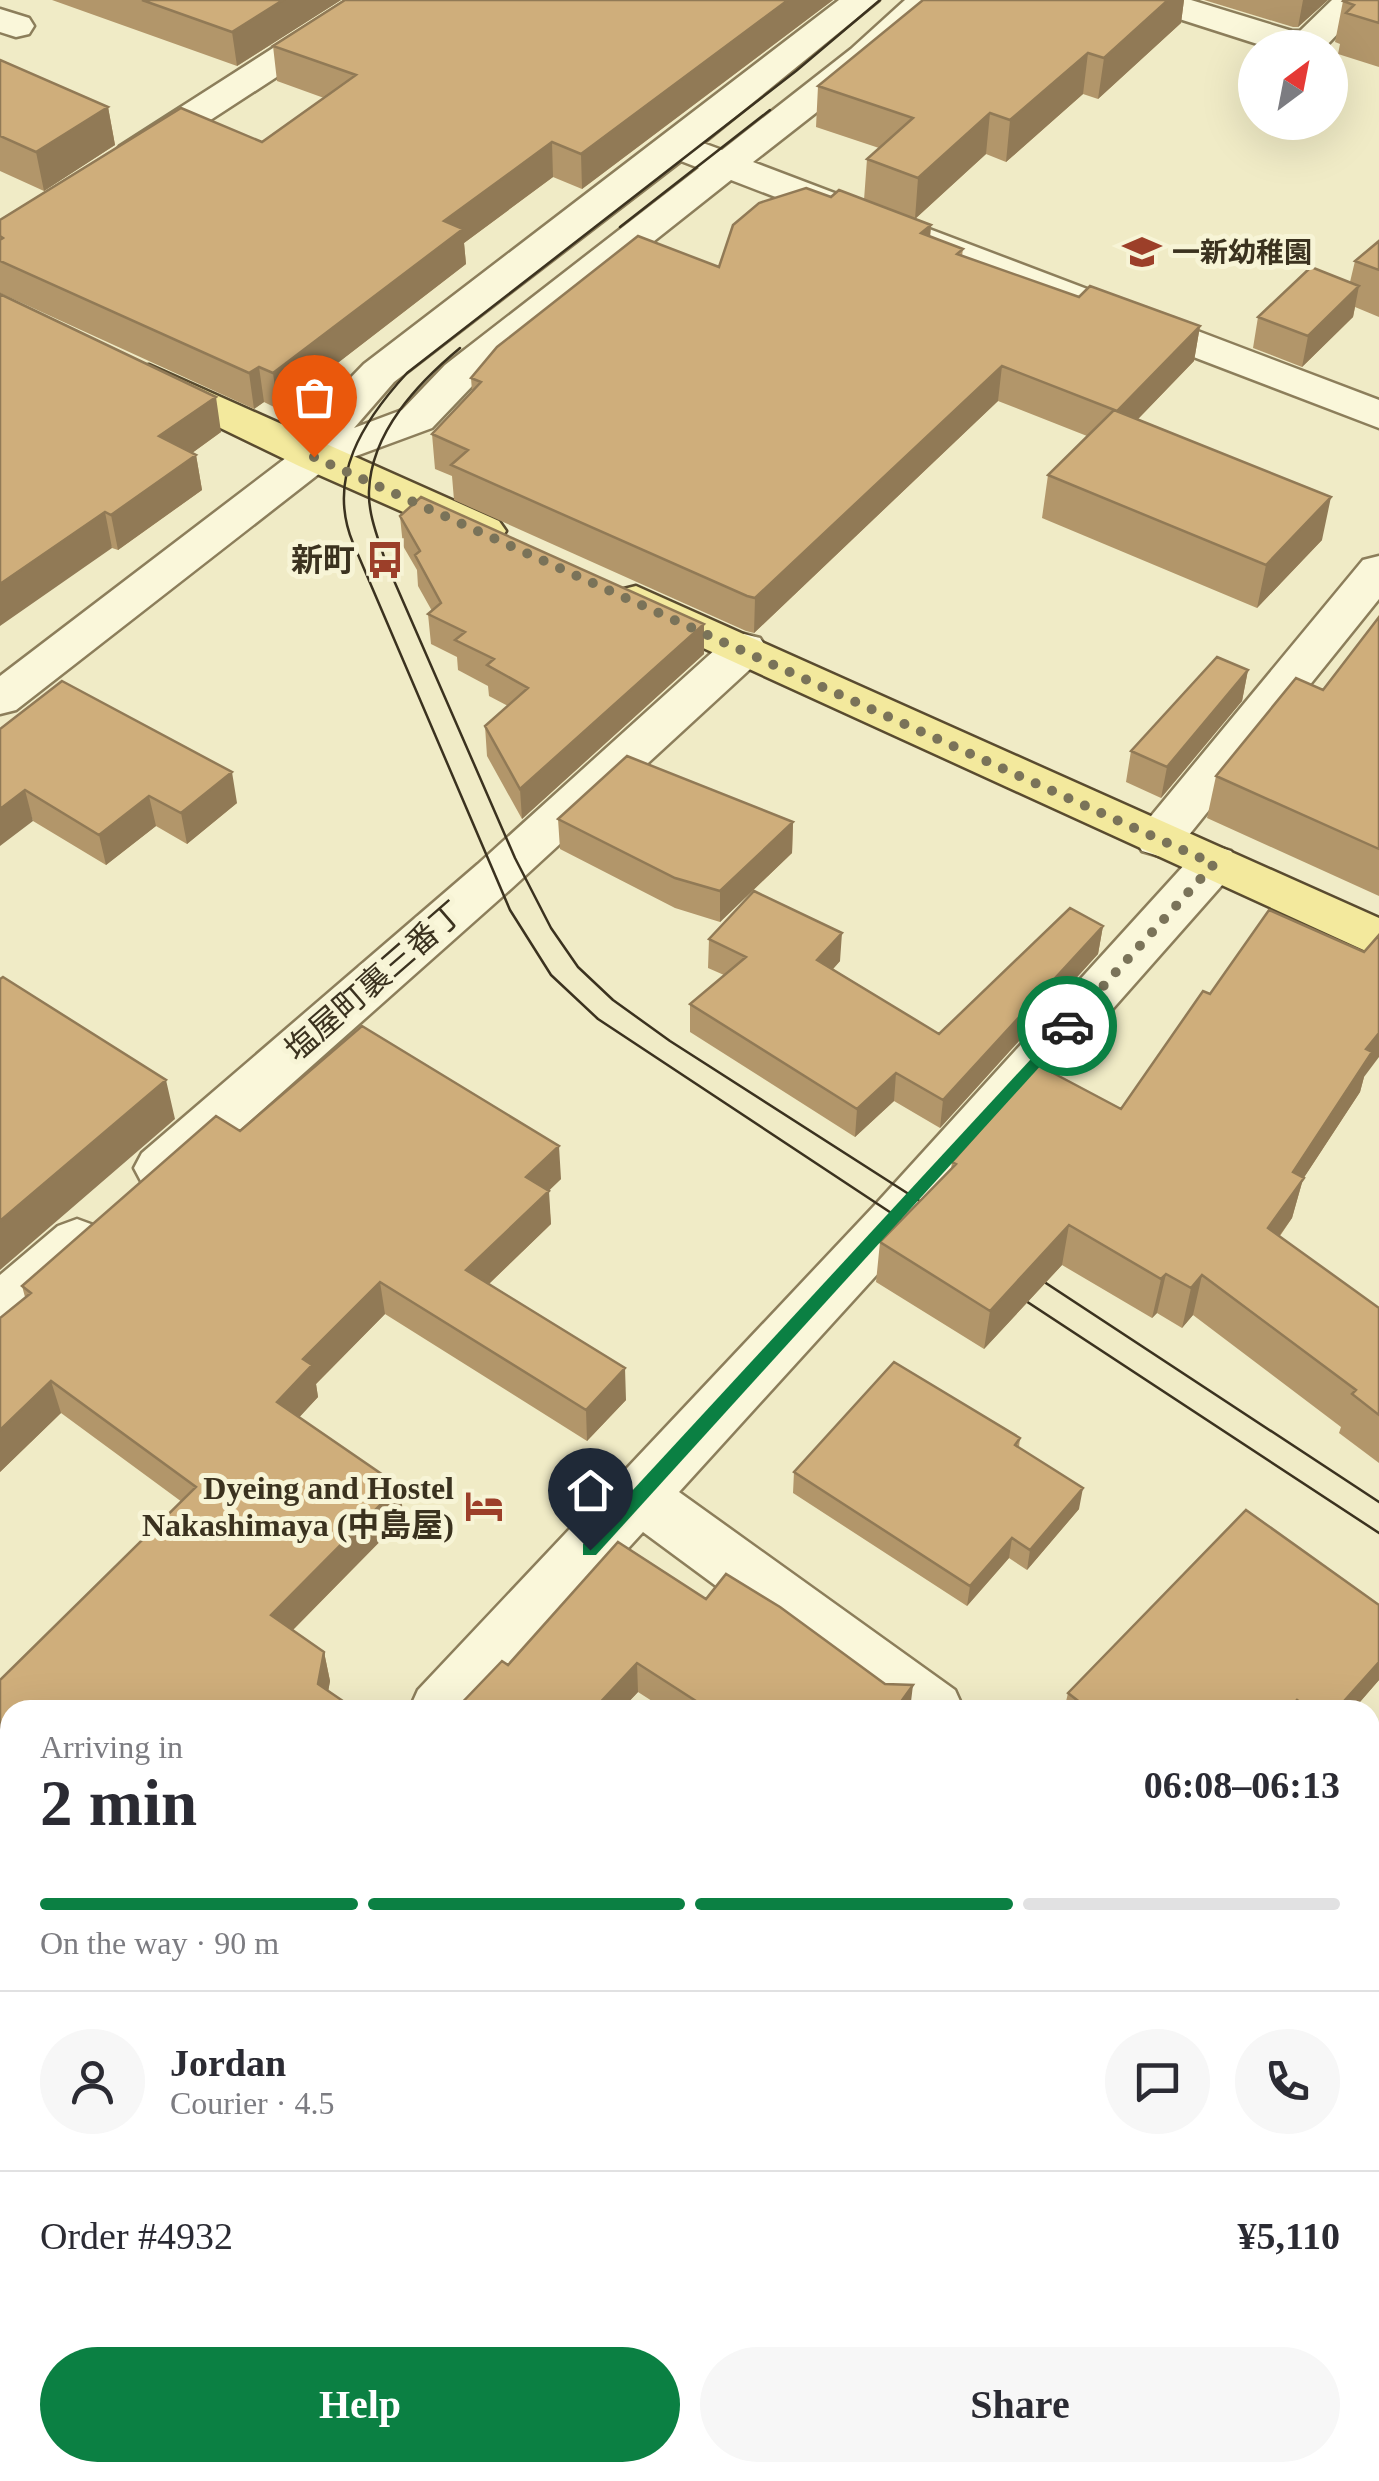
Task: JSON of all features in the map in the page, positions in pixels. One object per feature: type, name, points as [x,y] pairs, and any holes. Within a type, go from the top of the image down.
[{"type":"main road","points":[[122,364],[314,457],[518,546]]},
{"type":"main road","points":[[605,586],[1379,939]]},
{"type":"street","points":[[97,177],[372,0]]},
{"type":"street","points":[[314,457],[348,405],[379,373],[860,0]]},
{"type":"street","points":[[0,699],[314,457],[418,419],[460,374],[864,57],[926,0]]},
{"type":"street","points":[[1154,0],[1290,42],[1309,42],[1352,0]]},
{"type":"street","points":[[676,146],[1379,414]]},
{"type":"street","points":[[1159,839],[1379,570]]},
{"type":"street","name":"塩屋町裏三番丁","points":[[0,1308],[495,876],[744,649]]},
{"type":"street","points":[[449,1700],[893,1221],[1214,864]]},
{"type":"street","points":[[639,1496],[920,1700]]},
{"type":"building","points":[[142,0],[283,0],[232,32]]},
{"type":"building","points":[[345,0],[788,0],[581,154],[552,142],[444,221],[463,229],[273,373],[259,367],[249,373],[0,261],[0,220],[181,108],[262,142],[356,75],[273,46]]},
{"type":"building","points":[[923,0],[1168,0],[1104,58],[1088,53],[1010,120],[990,113],[918,178],[867,159],[913,118],[818,86]]},
{"type":"building","points":[[1344,0],[1379,0],[1379,23],[1346,13],[1354,5]]},
{"type":"building","points":[[0,60],[108,107],[36,152],[0,136]]},
{"type":"building","points":[[806,188],[831,197],[839,190],[931,225],[921,233],[963,249],[957,254],[1079,297],[1090,286],[1200,326],[1117,411],[1002,366],[755,598],[451,465],[468,450],[432,434],[481,382],[471,378],[497,347],[638,236],[719,267],[733,225],[759,203]]},
{"type":"building","points":[[1379,241],[1379,270],[1355,261]]},
{"type":"building","points":[[1311,267],[1359,286],[1308,336],[1258,317]]},
{"type":"building","points":[[0,294],[216,397],[159,436],[196,455],[111,515],[105,512],[0,584]]},
{"type":"building","points":[[1114,410],[1331,497],[1266,565],[1048,475]]},
{"type":"building","points":[[421,497],[704,624],[520,789],[485,726],[528,688],[487,665],[494,659],[455,640],[465,632],[428,614],[441,603],[415,555],[420,551],[400,516]]},
{"type":"building","points":[[1379,617],[1379,849],[1216,776],[1296,678],[1323,690]]},
{"type":"building","points":[[1217,657],[1248,670],[1167,767],[1131,751]]},
{"type":"building","points":[[62,681],[232,772],[181,813],[149,796],[99,835],[25,790],[0,809],[0,729]]},
{"type":"building","points":[[627,756],[793,822],[720,891],[675,878],[558,819]]},
{"type":"building","points":[[754,891],[842,933],[817,960],[939,1034],[1070,908],[1103,926],[943,1100],[896,1073],[857,1109],[690,1004],[746,957],[709,939]]},
{"type":"building","points":[[1269,910],[1364,952],[1379,935],[1379,1033],[1366,1049],[1372,1052],[1293,1172],[1304,1178],[1268,1228],[1379,1308],[1379,1415],[1352,1394],[1356,1390],[1202,1275],[1191,1288],[1166,1274],[1161,1279],[1069,1225],[990,1311],[880,1242],[956,1164],[952,1162],[1038,1065],[1121,1109],[1203,991],[1210,994]]},
{"type":"building","points":[[3,977],[166,1080],[0,1221],[0,979]]},
{"type":"building","points":[[362,1026],[559,1146],[526,1177],[549,1191],[466,1270],[625,1368],[586,1410],[380,1282],[303,1359],[312,1365],[277,1402],[399,1486],[271,1615],[324,1652],[318,1684],[341,1700],[0,1700],[0,1680],[196,1487],[51,1381],[0,1430],[0,1318],[31,1293],[22,1286],[216,1116],[240,1131]]},
{"type":"building","points":[[894,1362],[1020,1438],[1015,1445],[1083,1488],[1030,1550],[1012,1538],[970,1586],[794,1472]]},
{"type":"building","points":[[1246,1510],[1379,1605],[1379,1662],[1345,1700],[1077,1700],[1068,1693]]},
{"type":"building","points":[[618,1542],[706,1599],[726,1574],[780,1607],[885,1684],[913,1685],[902,1700],[694,1700],[637,1663],[602,1700],[465,1700],[502,1661],[508,1665]]},
{"type":"tram line","points":[[880,0],[796,71],[407,373],[363,431],[353,452],[344,496],[353,543],[510,910],[551,975],[598,1019],[923,1234]]},
{"type":"tram line","points":[[620,227],[770,110]]},
{"type":"tram line","points":[[460,348],[413,393],[388,429],[372,469],[370,508],[385,560],[515,858],[551,928],[578,967],[613,1000],[670,1041],[943,1216]]},
{"type":"tram line","points":[[1023,1268],[1379,1502]]},
{"type":"tram line","points":[[1003,1286],[1379,1533]]},
{"type":"way so far","points":[[314,457],[1214,864],[1067,1026]]},
{"type":"place","name":"一新幼稚園","points":[[1142,252]]},
{"type":"place","name":"新町","points":[[385,560]]},
{"type":"place","name":"Dyeing and Hostel Nakashimaya (中島屋)","points":[[484,1506]]},
{"type":"route","points":[[590,1550],[1067,1026]]}]
